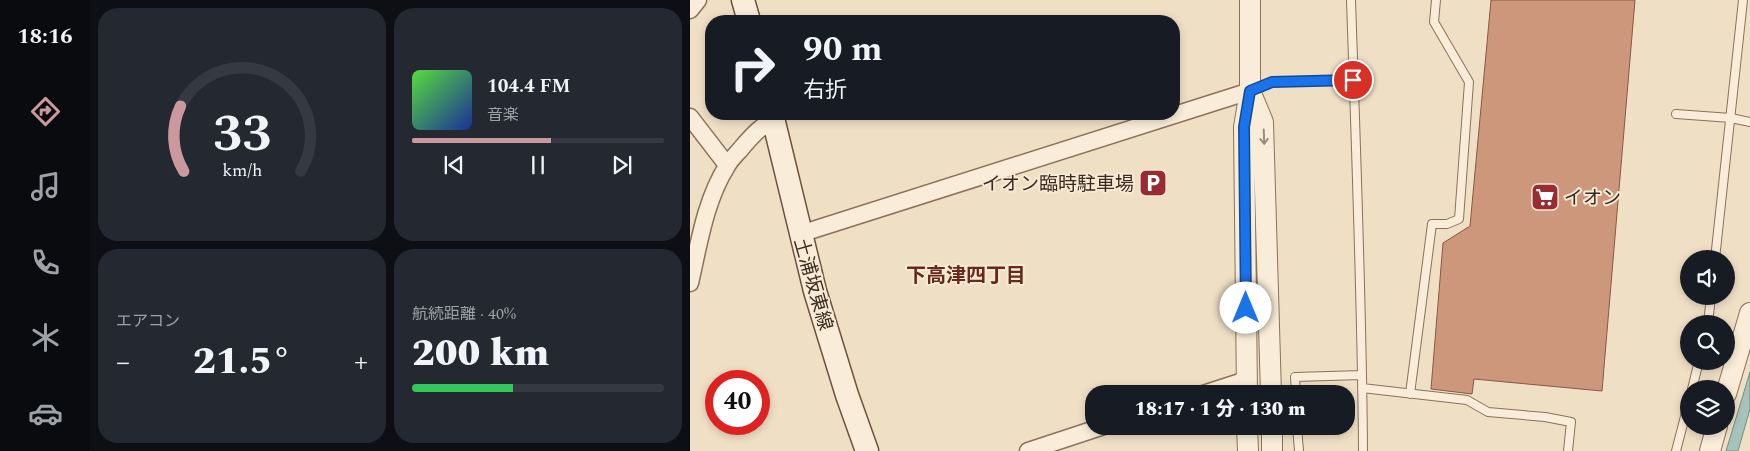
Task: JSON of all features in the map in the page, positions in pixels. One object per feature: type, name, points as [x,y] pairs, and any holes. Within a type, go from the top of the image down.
[{"type":"main road","points":[[743,0],[747,15]]},
{"type":"main road","name":"土浦坂東線","points":[[773,120],[800,234],[830,341],[867,451]]},
{"type":"street","points":[[690,10],[698,0]]},
{"type":"street","points":[[1247,385],[1244,127],[1250,91],[1250,0]]},
{"type":"street","points":[[1180,113],[1250,91]]},
{"type":"street","points":[[1250,91],[1263,122],[1271,385]]},
{"type":"street","points":[[690,117],[727,165]]},
{"type":"street","points":[[690,283],[703,225],[727,165],[769,120]]},
{"type":"street","points":[[800,234],[1159,120]]},
{"type":"street","points":[[1730,380],[1750,313]]},
{"type":"street","points":[[1028,451],[1085,432]]},
{"type":"street","points":[[1247,435],[1248,451]]},
{"type":"street","points":[[1272,435],[1272,451]]},
{"type":"street","points":[[1710,451],[1714,435]]},
{"type":"lane","points":[[1351,0],[1358,196],[1363,451]]},
{"type":"lane","points":[[1410,394],[1432,224],[1447,224],[1459,219],[1466,128],[1469,82],[1434,22],[1436,0]]},
{"type":"lane","points":[[1716,250],[1743,0]]},
{"type":"lane","points":[[1250,91],[1272,82],[1353,80]]},
{"type":"lane","points":[[1676,114],[1731,118],[1750,122]]},
{"type":"lane","points":[[1295,385],[1295,377],[1362,375]]},
{"type":"lane","points":[[1362,388],[1467,400],[1488,412],[1545,417],[1571,422],[1568,451]]},
{"type":"lane","points":[[1298,435],[1299,451]]},
{"type":"lane","points":[[1676,451],[1680,435]]},
{"type":"shaded area","points":[[1750,372],[1750,409],[1738,451],[1726,451],[1731,435],[1735,435],[1735,421]]},
{"type":"building","name":"イオン","points":[[1491,0],[1635,0],[1602,391],[1474,379],[1472,394],[1431,389],[1443,243],[1470,226]]},
{"type":"place","name":"イオン臨時駐車場","points":[[1153,183]]},
{"type":"place","name":"イオン","points":[[1545,197]]},
{"type":"district","name":"下高津四丁目","points":[[966,275]]},
{"type":"route","points":[[1246,308],[1244,127],[1250,91],[1272,82],[1353,80]]}]
